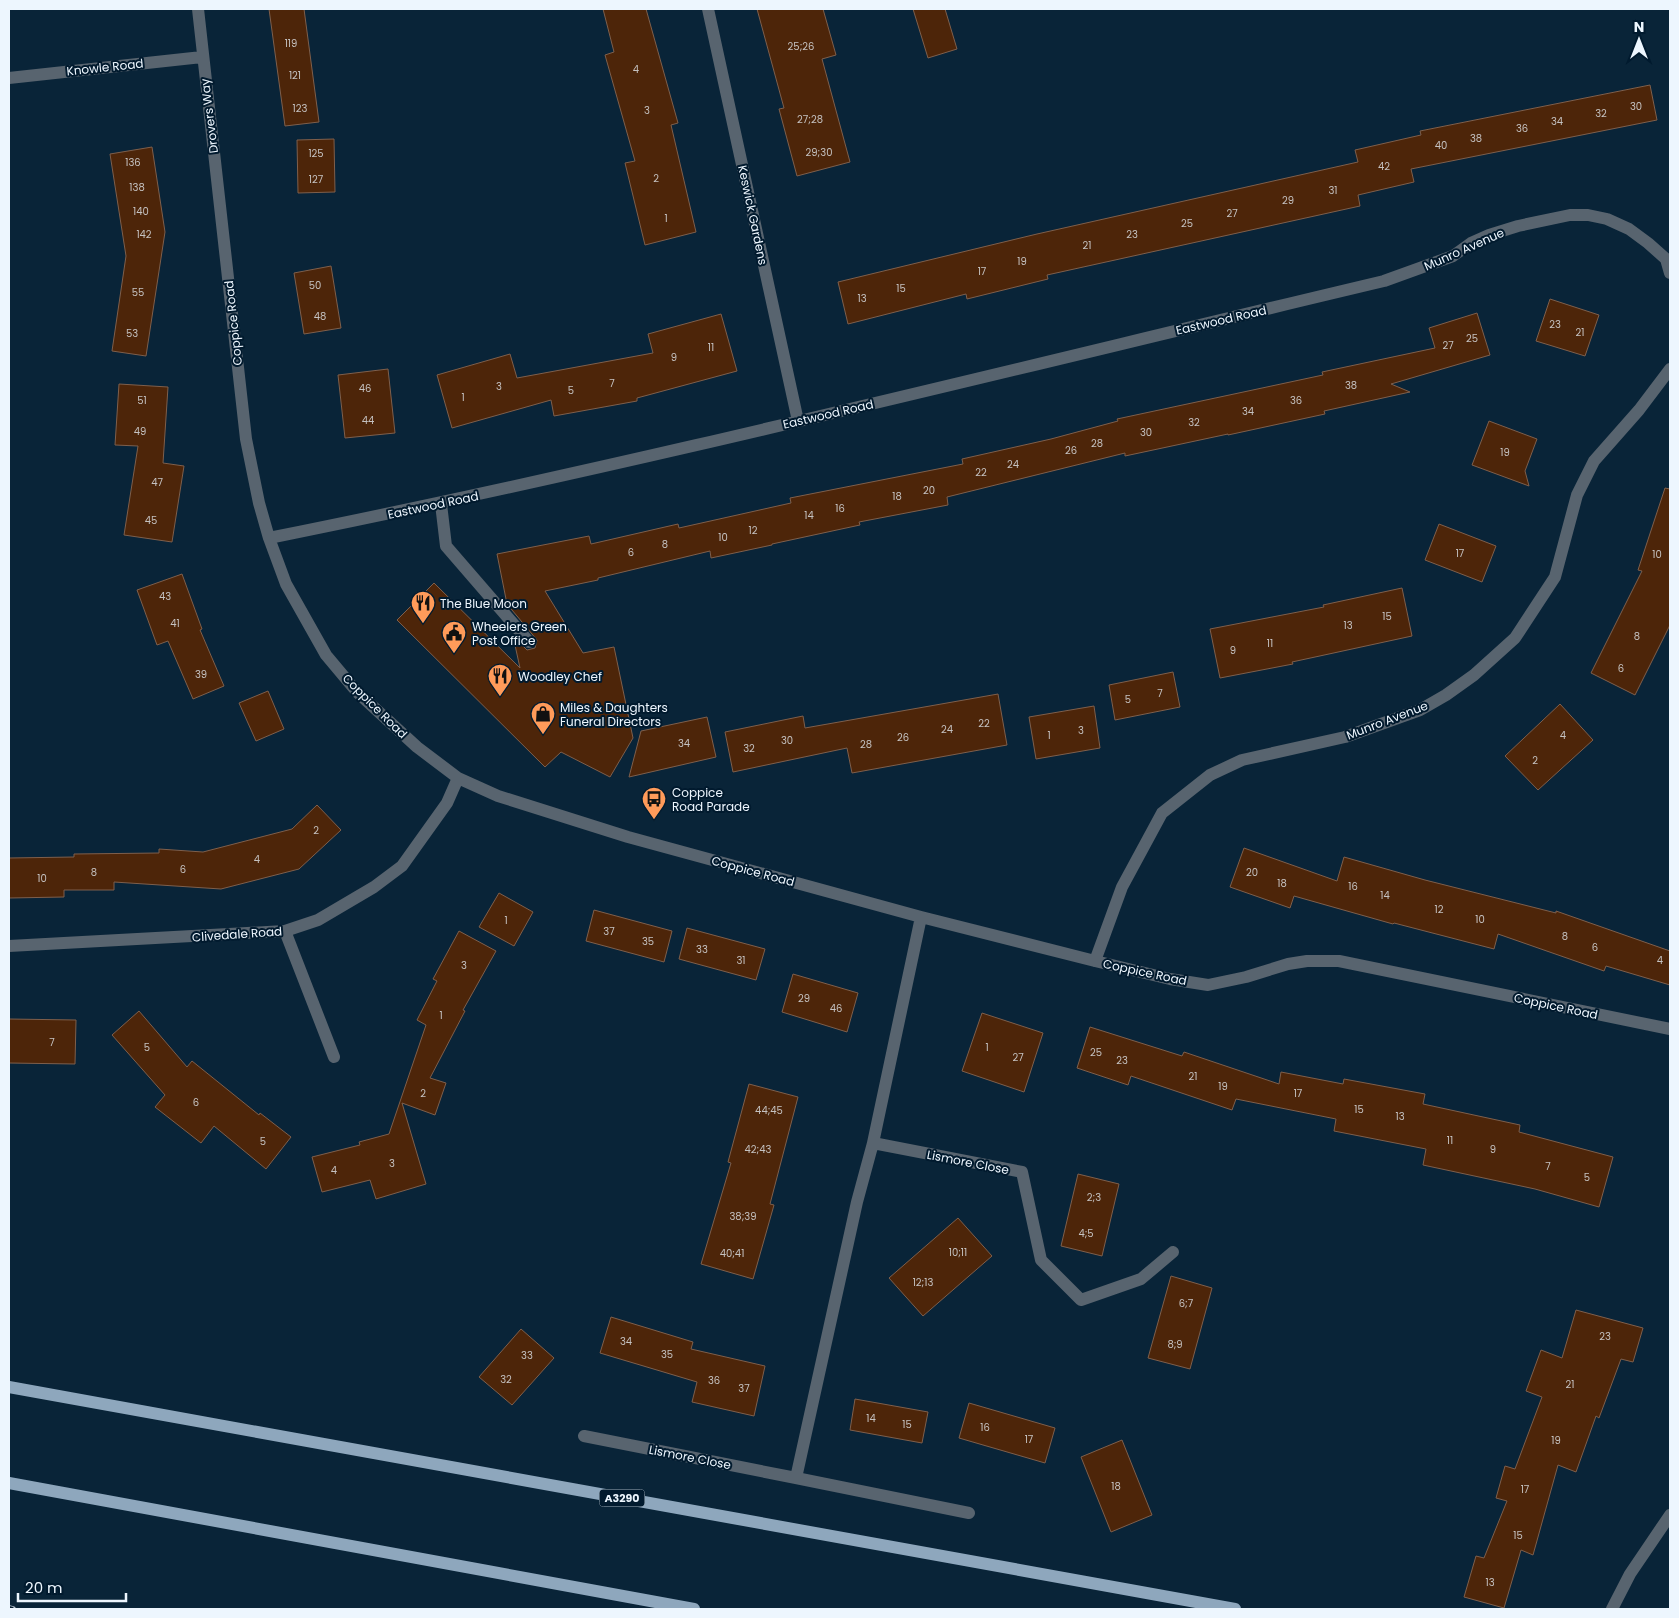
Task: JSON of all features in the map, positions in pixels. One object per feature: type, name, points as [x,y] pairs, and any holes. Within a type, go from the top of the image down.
[{"type":"main road","name":"A3290","points":[[9,1387],[1235,1609]]},
{"type":"main road","points":[[9,1483],[694,1609]]},
{"type":"street","name":"Drovers Way","points":[[198,9],[222,222]]},
{"type":"street","name":"Keswick Gardens","points":[[708,9],[798,421]]},
{"type":"street","name":"Knowle Road","points":[[9,78],[202,57]]},
{"type":"street","name":"Munro Avenue","points":[[1384,281],[1453,256],[1471,243],[1489,235],[1570,214],[1607,219],[1629,229],[1648,242],[1666,259],[1670,273]]},
{"type":"street","name":"Coppice Road","points":[[222,222],[246,439],[259,503],[269,538],[286,584],[326,655],[357,692],[418,747],[458,778],[498,796],[628,837],[921,916],[1095,961],[1170,978],[1208,985],[1246,977],[1298,962],[1338,961],[1670,1029]]},
{"type":"street","name":"Eastwood Road","points":[[269,538],[441,504],[1384,281]]},
{"type":"street","name":"Munro Avenue","points":[[1095,961],[1122,887],[1162,813],[1210,775],[1242,760],[1345,737],[1420,710],[1446,695],[1474,675],[1515,638],[1555,577],[1577,495],[1594,461],[1639,410],[1670,369]]},
{"type":"street","points":[[441,504],[446,546],[529,642]]},
{"type":"street","name":"Clivedale Road","points":[[9,946],[285,931],[318,920],[374,887],[402,866],[446,803],[458,778]]},
{"type":"street","points":[[796,1478],[857,1202],[873,1143],[921,916]]},
{"type":"street","points":[[285,931],[334,1057]]},
{"type":"street","name":"Lismore Close","points":[[873,1143],[1022,1172],[1041,1260],[1081,1300],[1141,1279],[1173,1252]]},
{"type":"street","name":"Lismore Close","points":[[584,1436],[969,1513]]},
{"type":"street","points":[[1612,1609],[1630,1574],[1670,1514]]},
{"type":"building","points":[[269,9],[304,9],[319,122],[285,126]]},
{"type":"building","points":[[603,9],[646,9],[678,123],[671,125],[696,232],[645,245],[625,163],[635,161],[605,55],[614,52]]},
{"type":"building","points":[[757,9],[823,9],[836,55],[822,59],[850,162],[797,176],[779,109],[784,108]]},
{"type":"building","points":[[913,9],[945,9],[957,49],[928,58]]},
{"type":"building","points":[[1650,85],[1657,120],[1411,169],[1414,182],[1358,195],[1360,206],[1047,275],[1048,279],[967,299],[966,294],[848,324],[838,282],[1037,234],[1358,162],[1355,150],[1421,135],[1420,131]]},
{"type":"building","points":[[334,139],[335,192],[298,193],[297,140]]},
{"type":"building","points":[[152,147],[165,232],[146,356],[112,351],[126,256],[110,154]]},
{"type":"building","points":[[331,266],[341,328],[304,334],[294,273]]},
{"type":"building","points":[[1550,299],[1599,315],[1585,356],[1536,341]]},
{"type":"building","points":[[1477,313],[1490,355],[1391,384],[1410,392],[1324,411],[1325,414],[1228,435],[1125,456],[1125,453],[947,497],[948,505],[859,522],[860,525],[711,558],[710,551],[598,578],[598,580],[545,591],[583,653],[614,647],[633,738],[610,777],[561,752],[545,767],[397,620],[434,583],[520,668],[513,636],[527,650],[535,648],[537,640],[507,604],[497,554],[589,536],[591,544],[678,524],[679,528],[791,503],[790,498],[963,464],[962,459],[1051,439],[1118,421],[1117,419],[1323,375],[1322,372],[1435,348],[1429,328]]},
{"type":"building","points":[[721,314],[737,371],[637,398],[637,401],[554,416],[551,400],[452,428],[437,375],[510,354],[517,378],[653,353],[648,334]]},
{"type":"building","points":[[388,369],[395,433],[345,438],[338,375]]},
{"type":"building","points":[[119,384],[168,387],[163,463],[184,466],[172,542],[124,535],[138,446],[115,445]]},
{"type":"building","points":[[1489,421],[1537,439],[1525,471],[1529,486],[1472,465]]},
{"type":"building","points":[[1665,488],[1670,489],[1670,625],[1635,695],[1591,673],[1642,571],[1638,570]]},
{"type":"building","points":[[1439,524],[1496,546],[1482,582],[1425,560]]},
{"type":"building","points":[[182,574],[202,629],[200,630],[224,686],[193,699],[168,641],[157,645],[137,590]]},
{"type":"building","points":[[1402,588],[1412,636],[1292,662],[1293,664],[1220,678],[1210,629],[1324,607],[1323,605]]},
{"type":"building","points":[[1173,672],[1180,707],[1115,720],[1109,685]]},
{"type":"building","points":[[268,691],[284,729],[256,741],[239,703]]},
{"type":"building","points":[[998,694],[1007,745],[852,773],[847,748],[733,772],[725,732],[803,716],[805,728]]},
{"type":"building","points":[[1560,704],[1593,740],[1538,790],[1505,756]]},
{"type":"building","points":[[1094,706],[1100,748],[1036,759],[1029,717]]},
{"type":"building","points":[[707,717],[716,757],[629,777],[641,731]]},
{"type":"building","points":[[317,805],[341,830],[299,869],[221,889],[114,882],[114,890],[64,890],[64,897],[9,898],[9,858],[74,857],[74,854],[159,853],[159,849],[203,852],[292,829]]},
{"type":"building","points":[[1244,848],[1337,881],[1344,857],[1425,880],[1556,913],[1556,911],[1670,951],[1670,985],[1606,966],[1604,971],[1498,934],[1494,949],[1393,924],[1294,896],[1290,908],[1230,887]]},
{"type":"building","points":[[499,893],[533,912],[514,946],[479,927]]},
{"type":"building","points":[[594,910],[672,931],[664,962],[586,941]]},
{"type":"building","points":[[687,928],[765,949],[756,980],[679,959]]},
{"type":"building","points":[[459,931],[496,951],[463,1010],[465,1011],[430,1078],[446,1083],[435,1115],[402,1103],[426,1184],[376,1199],[370,1180],[322,1192],[312,1157],[360,1145],[359,1142],[389,1134],[426,1025],[417,1020],[437,981],[433,979]]},
{"type":"building","points":[[793,974],[858,993],[847,1032],[782,1012]]},
{"type":"building","points":[[139,1011],[187,1067],[192,1061],[259,1115],[260,1113],[291,1137],[266,1169],[214,1126],[201,1143],[155,1107],[165,1095],[112,1035]]},
{"type":"building","points":[[982,1013],[1043,1033],[1024,1092],[962,1071]]},
{"type":"building","points":[[9,1019],[76,1020],[75,1064],[9,1063]]},
{"type":"building","points":[[1090,1027],[1182,1056],[1184,1052],[1279,1084],[1281,1072],[1343,1084],[1344,1079],[1425,1094],[1423,1104],[1520,1125],[1519,1132],[1613,1157],[1599,1207],[1535,1189],[1423,1165],[1426,1149],[1334,1131],[1336,1119],[1236,1099],[1232,1110],[1131,1076],[1128,1085],[1077,1068]]},
{"type":"building","points":[[749,1084],[798,1097],[770,1204],[774,1205],[753,1279],[701,1264],[731,1163],[728,1162]]},
{"type":"building","points":[[1078,1174],[1119,1184],[1102,1256],[1061,1246]]},
{"type":"building","points":[[958,1218],[992,1256],[923,1316],[889,1278]]},
{"type":"building","points":[[1171,1276],[1212,1288],[1190,1369],[1148,1358]]},
{"type":"building","points":[[1576,1310],[1643,1328],[1633,1362],[1621,1359],[1599,1418],[1596,1416],[1576,1472],[1558,1465],[1533,1555],[1521,1550],[1504,1608],[1464,1597],[1476,1556],[1484,1558],[1507,1501],[1496,1498],[1505,1466],[1515,1469],[1542,1397],[1526,1391],[1541,1350],[1562,1358]]},
{"type":"building","points":[[611,1317],[693,1342],[691,1349],[765,1366],[754,1416],[692,1402],[697,1382],[600,1353]]},
{"type":"building","points":[[521,1329],[554,1358],[512,1405],[479,1377]]},
{"type":"building","points":[[855,1399],[928,1412],[922,1443],[850,1430]]},
{"type":"building","points":[[969,1403],[1055,1428],[1045,1463],[959,1438]]},
{"type":"building","points":[[1122,1440],[1152,1515],[1111,1532],[1081,1457]]},
{"type":"railway","points":[[9,1608],[13,1609]]},
{"type":"place","name":"The Blue Moon","points":[[423,624]]},
{"type":"place","name":"Wheelers Green Post Office","points":[[454,654]]},
{"type":"place","name":"Woodley Chef","points":[[500,697]]},
{"type":"place","name":"Miles & Daughters Funeral Directors","points":[[543,735]]},
{"type":"place","name":"Coppice Road Parade","points":[[654,820]]}]
